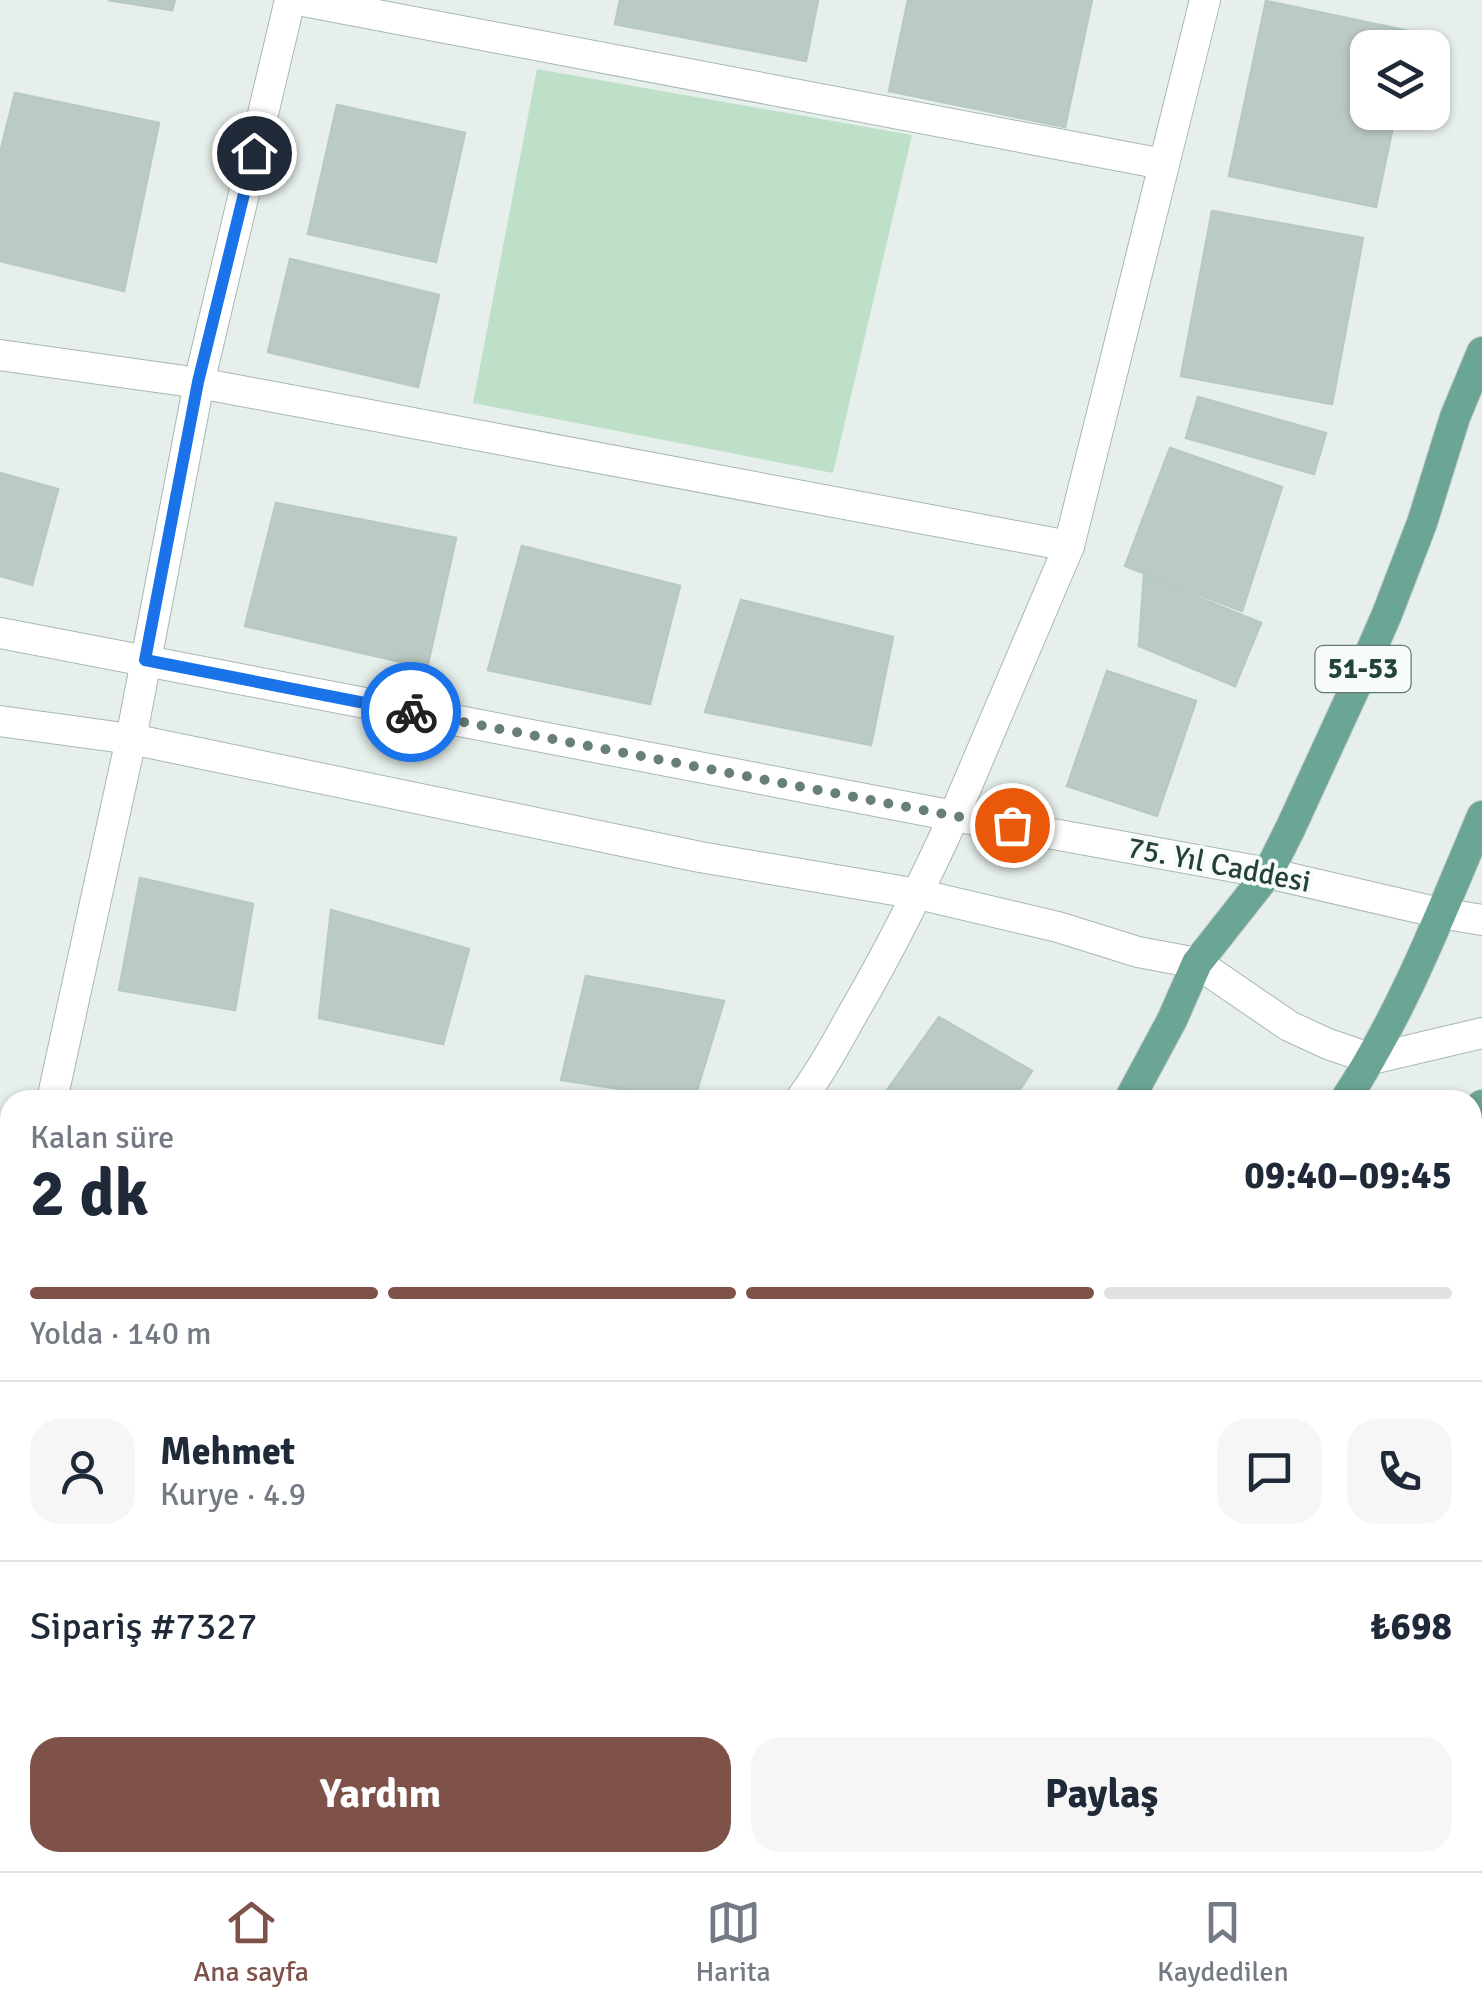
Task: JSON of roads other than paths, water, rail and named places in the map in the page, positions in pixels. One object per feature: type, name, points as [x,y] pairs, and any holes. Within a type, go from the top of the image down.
[{"type":"main road","name":"51-53","points":[[1134,1090],[1172,1020],[1196,963],[1268,872],[1354,690],[1422,522],[1455,418],[1482,352]]},
{"type":"main road","points":[[1351,1090],[1394,1018],[1482,816]]},
{"type":"street","points":[[54,1090],[131,739],[198,382],[290,0]]},
{"type":"street","points":[[298,0],[1163,164]]},
{"type":"street","points":[[808,1090],[918,894],[1069,546],[1205,0]]},
{"type":"street","points":[[0,355],[198,382],[1069,546]]},
{"type":"street","name":"75. Yıl Caddesi","points":[[0,634],[1268,872],[1482,920]]},
{"type":"street","points":[[0,721],[131,739],[700,857],[918,894],[1058,927],[1138,952],[1196,963],[1290,1026],[1372,1058],[1482,1033]]}]
